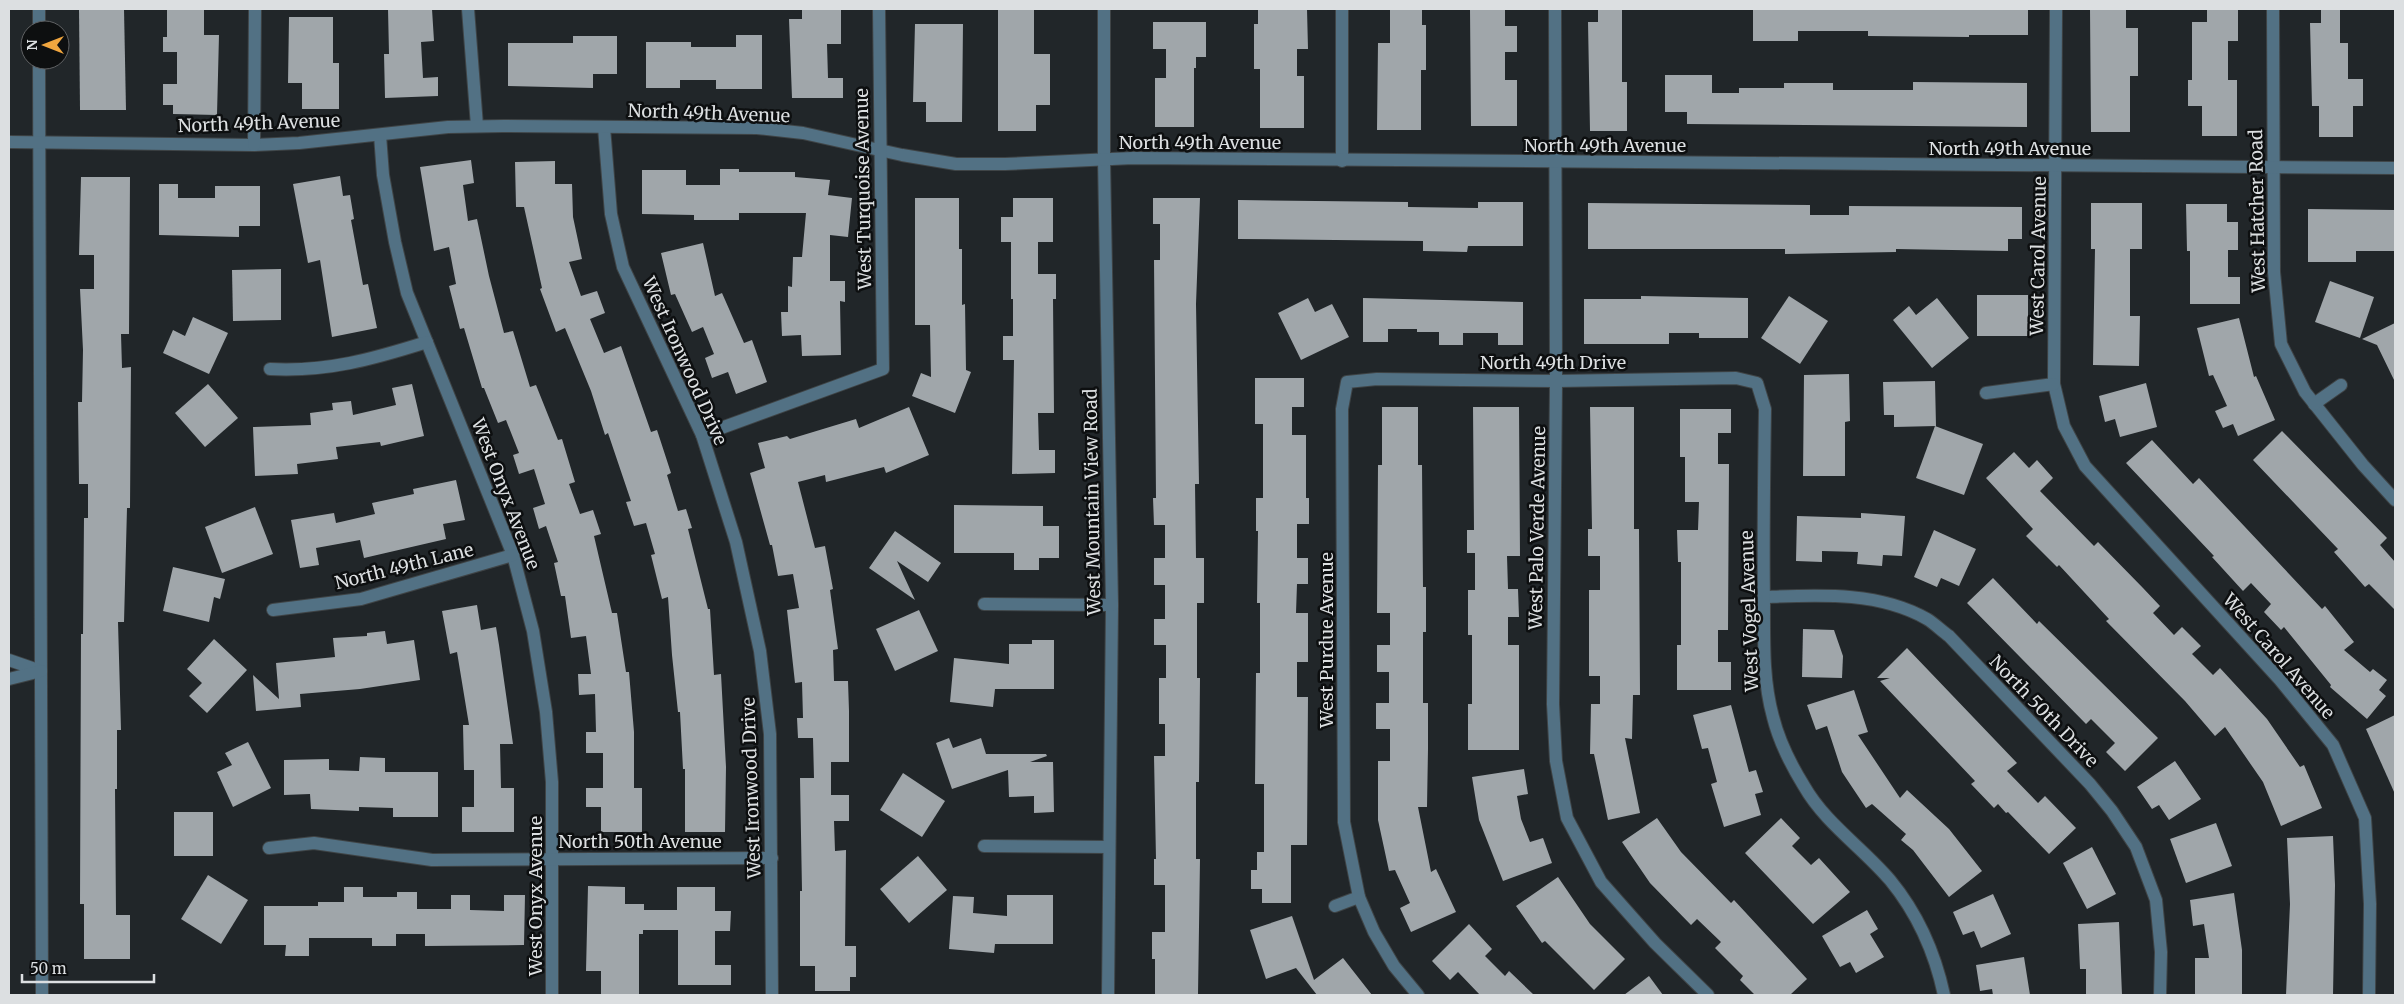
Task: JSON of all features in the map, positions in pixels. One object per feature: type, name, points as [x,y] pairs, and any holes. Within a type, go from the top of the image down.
[{"type":"street","points":[[254,145],[255,9]]},
{"type":"street","points":[[468,9],[477,126]]},
{"type":"street","name":"West Turquoise Avenue","points":[[702,435],[883,369],[879,9]]},
{"type":"street","name":"West Mountain View Road","points":[[1104,9],[1104,159],[1112,605],[1108,995]]},
{"type":"street","points":[[1342,9],[1342,161]]},
{"type":"street","name":"West Palo Verde Avenue","points":[[1555,9],[1556,380],[1553,704],[1556,761],[1567,818],[1601,882],[1655,943],[1708,995]]},
{"type":"street","name":"West Carol Avenue","points":[[2056,9],[2054,384],[2064,426],[2085,466],[2280,680],[2333,745],[2365,818],[2370,904],[2369,995]]},
{"type":"street","name":"West Hatcher Road","points":[[2273,9],[2272,166],[2274,272],[2281,344],[2305,392],[2363,465],[2395,500]]},
{"type":"street","points":[[39,70],[42,995]]},
{"type":"street","name":"North 49th Avenue","points":[[9,142],[254,145],[299,143],[477,126],[757,128],[802,134],[956,164],[1005,164],[1104,159],[2395,168]]},
{"type":"street","name":"West Ironwood Drive","points":[[604,127],[611,214],[623,267],[702,435],[736,542],[760,651],[770,734],[772,995]]},
{"type":"street","name":"West Onyx Avenue","points":[[380,135],[383,175],[395,242],[407,293],[513,554],[533,631],[546,712],[552,782],[552,995]]},
{"type":"street","points":[[270,369],[301,371],[345,366],[428,342]]},
{"type":"street","name":"North 49th Drive","points":[[1347,382],[1378,378],[1556,380],[1736,378],[1757,383]]},
{"type":"street","name":"West Purdue Avenue","points":[[1347,382],[1342,409],[1344,822],[1359,897],[1374,932],[1394,966],[1418,995]]},
{"type":"street","name":"West Vogel Avenue","points":[[1757,383],[1765,409],[1764,598],[1766,683],[1773,719],[1788,757],[1805,788],[1828,816],[1890,880],[1909,906],[1937,965],[1944,995]]},
{"type":"street","points":[[1986,393],[2054,384]]},
{"type":"street","points":[[2314,404],[2341,385]]},
{"type":"street","name":"North 49th Lane","points":[[273,610],[361,599],[513,554]]},
{"type":"street","name":"North 50th Drive","points":[[1764,598],[1832,596],[1866,599],[1896,606],[1927,619],[1949,636],[2090,784],[2112,812],[2136,848],[2156,900],[2161,952],[2160,995]]},
{"type":"street","points":[[984,604],[1112,605]]},
{"type":"street","points":[[9,660],[41,670]]},
{"type":"street","points":[[9,679],[41,670]]},
{"type":"street","name":"North 50th Avenue","points":[[269,848],[314,842],[432,860],[772,858]]},
{"type":"street","points":[[984,846],[1109,848]]},
{"type":"street","points":[[1335,906],[1359,897]]},
{"type":"building","points":[[79,9],[124,9],[126,110],[80,110]]},
{"type":"building","points":[[167,9],[204,9],[204,35],[219,35],[217,115],[173,114],[173,105],[163,105],[163,84],[177,84],[177,52],[163,52],[163,37],[167,37]]},
{"type":"building","points":[[388,9],[432,9],[434,41],[421,42],[423,78],[438,77],[438,96],[385,98],[384,54],[389,54]]},
{"type":"building","points":[[802,9],[841,9],[841,44],[827,44],[828,78],[843,78],[843,98],[792,98],[789,19],[802,19]]},
{"type":"building","points":[[998,9],[1034,9],[1034,54],[1050,54],[1050,105],[1036,105],[1036,131],[998,131]]},
{"type":"building","points":[[1258,9],[1307,9],[1308,49],[1297,49],[1297,76],[1304,76],[1304,128],[1260,128],[1260,69],[1254,69],[1254,24],[1258,24]]},
{"type":"building","points":[[1390,9],[1422,9],[1422,25],[1426,25],[1426,70],[1421,70],[1421,130],[1377,130],[1378,43],[1390,43]]},
{"type":"building","points":[[1470,9],[1505,9],[1505,26],[1517,26],[1517,52],[1505,52],[1505,80],[1517,80],[1517,126],[1471,126]]},
{"type":"building","points":[[1598,9],[1622,9],[1622,82],[1627,82],[1627,131],[1590,131],[1588,22],[1598,22]]},
{"type":"building","points":[[1753,9],[2028,9],[2028,35],[1969,35],[1969,37],[1868,36],[1868,31],[1798,31],[1798,41],[1753,41]]},
{"type":"building","points":[[2090,9],[2126,9],[2126,28],[2138,28],[2138,76],[2130,76],[2130,132],[2091,132]]},
{"type":"building","points":[[2207,9],[2238,9],[2238,41],[2228,41],[2228,80],[2237,80],[2237,136],[2202,136],[2202,106],[2188,106],[2188,80],[2192,80],[2192,22],[2207,22]]},
{"type":"building","points":[[2321,9],[2340,9],[2340,43],[2348,43],[2348,79],[2363,79],[2363,106],[2353,106],[2353,137],[2319,137],[2319,106],[2312,106],[2310,23],[2321,23]]},
{"type":"building","points":[[289,17],[333,17],[333,63],[339,63],[339,109],[302,109],[302,83],[288,83]]},
{"type":"building","points":[[1153,22],[1206,22],[1206,57],[1196,57],[1196,68],[1194,68],[1194,127],[1155,127],[1155,78],[1166,78],[1166,49],[1153,49]]},
{"type":"building","points":[[915,24],[963,24],[962,122],[926,122],[926,102],[913,102]]},
{"type":"building","points":[[736,35],[762,35],[762,89],[716,89],[716,80],[680,80],[680,88],[646,88],[646,42],[691,42],[691,47],[736,47]]},
{"type":"building","points":[[573,36],[617,36],[617,74],[593,74],[593,88],[508,86],[508,43],[573,43]]},
{"type":"building","points":[[1665,75],[1712,75],[1712,93],[1739,93],[1739,88],[1784,88],[1784,83],[1833,83],[1833,90],[1913,90],[1913,82],[2027,83],[2027,127],[1687,124],[1687,112],[1665,112]]},
{"type":"building","points":[[471,160],[474,183],[463,185],[468,221],[477,219],[504,333],[513,331],[530,387],[536,385],[558,440],[562,439],[575,482],[569,484],[580,514],[593,510],[601,534],[594,536],[612,613],[617,613],[626,672],[629,672],[634,732],[634,788],[642,788],[642,832],[601,832],[601,807],[586,807],[586,788],[603,788],[603,753],[586,753],[586,732],[596,732],[595,694],[579,695],[578,674],[591,674],[586,636],[571,638],[565,596],[561,596],[554,563],[558,562],[546,526],[539,529],[533,508],[545,504],[534,469],[519,474],[513,455],[519,453],[506,420],[498,423],[484,388],[482,388],[464,328],[460,329],[449,286],[456,284],[449,247],[434,251],[420,167]]},
{"type":"building","points":[[555,161],[555,184],[572,184],[573,217],[582,259],[569,262],[581,296],[597,291],[605,313],[590,319],[604,353],[621,346],[651,432],[657,430],[671,473],[667,475],[678,511],[686,509],[692,528],[688,529],[708,609],[710,609],[714,675],[721,674],[726,767],[725,832],[685,832],[685,769],[683,769],[680,712],[678,712],[672,655],[668,597],[662,599],[651,555],[655,554],[646,523],[634,526],[626,502],[631,501],[608,433],[605,435],[591,391],[565,328],[556,332],[540,289],[542,288],[524,207],[516,207],[515,162]]},
{"type":"building","points":[[720,169],[739,169],[739,172],[795,172],[795,177],[830,180],[828,195],[852,198],[848,237],[830,235],[830,281],[845,281],[845,302],[840,301],[841,355],[802,356],[801,335],[782,336],[781,312],[788,312],[788,286],[792,287],[793,257],[802,257],[806,213],[739,213],[739,220],[694,220],[694,215],[642,214],[642,170],[686,170],[686,185],[720,185]]},
{"type":"building","points":[[340,176],[343,196],[350,195],[354,219],[351,220],[363,285],[368,284],[377,328],[332,337],[320,260],[308,263],[293,184]]},
{"type":"building","points":[[81,177],[130,177],[129,334],[121,334],[122,368],[131,367],[130,508],[127,508],[124,622],[118,622],[121,730],[117,730],[117,789],[115,789],[116,915],[130,915],[130,959],[84,959],[84,904],[80,904],[81,634],[83,634],[84,518],[88,518],[88,484],[79,484],[78,402],[82,402],[83,350],[80,289],[94,289],[94,255],[79,255]]},
{"type":"building","points":[[159,184],[178,184],[178,198],[215,198],[215,186],[260,186],[260,226],[239,226],[239,237],[159,235]]},
{"type":"building","points":[[915,198],[959,198],[959,249],[962,249],[962,305],[965,304],[966,370],[971,372],[955,413],[912,396],[921,373],[931,377],[930,325],[915,325]]},
{"type":"building","points":[[1013,198],[1053,198],[1053,242],[1038,242],[1038,274],[1056,274],[1056,299],[1053,299],[1054,413],[1038,413],[1039,450],[1055,450],[1055,473],[1012,474],[1014,360],[1003,360],[1003,336],[1013,336],[1011,242],[1001,242],[1001,217],[1013,217]]},
{"type":"building","points":[[1153,198],[1200,198],[1196,304],[1199,484],[1195,484],[1196,558],[1204,558],[1204,603],[1197,603],[1197,678],[1200,678],[1199,782],[1196,782],[1196,859],[1200,859],[1198,995],[1155,995],[1155,959],[1152,959],[1152,932],[1165,932],[1165,885],[1154,885],[1154,859],[1156,859],[1154,756],[1165,756],[1165,724],[1159,724],[1159,678],[1166,678],[1166,645],[1154,645],[1154,619],[1165,619],[1165,585],[1154,585],[1154,558],[1165,558],[1165,525],[1154,525],[1153,498],[1156,498],[1154,260],[1160,260],[1160,224],[1153,224]]},
{"type":"building","points":[[1238,200],[1408,202],[1408,207],[1478,208],[1478,202],[1523,202],[1523,246],[1468,246],[1467,252],[1423,251],[1423,241],[1238,239]]},
{"type":"building","points":[[1588,203],[1810,205],[1810,215],[1849,215],[1849,206],[2022,207],[2022,239],[2008,239],[2008,251],[1896,249],[1896,252],[1785,254],[1785,249],[1588,249]]},
{"type":"building","points":[[2091,203],[2142,203],[2142,249],[2130,249],[2130,316],[2140,316],[2139,366],[2093,365],[2095,249],[2091,249]]},
{"type":"building","points":[[2186,204],[2227,204],[2227,222],[2238,222],[2238,250],[2228,250],[2228,277],[2240,277],[2240,304],[2190,304],[2190,251],[2187,251]]},
{"type":"building","points":[[2308,209],[2395,210],[2395,251],[2356,251],[2356,262],[2308,262]]},
{"type":"building","points":[[703,243],[715,296],[722,293],[744,343],[752,340],[767,382],[736,394],[728,372],[712,378],[705,358],[714,354],[703,327],[692,332],[675,294],[671,295],[661,253]]},
{"type":"building","points":[[281,269],[281,320],[233,321],[232,270]]},
{"type":"building","points":[[2330,281],[2374,297],[2360,338],[2315,322]]},
{"type":"building","points":[[1977,295],[2028,295],[2028,336],[1977,336]]},
{"type":"building","points":[[1641,296],[1748,298],[1748,338],[1699,338],[1699,333],[1669,333],[1669,344],[1584,344],[1584,299],[1641,299]]},
{"type":"building","points":[[1789,296],[1828,321],[1800,364],[1761,338]]},
{"type":"building","points":[[1308,298],[1315,312],[1332,304],[1349,337],[1301,360],[1278,313]]},
{"type":"building","points":[[1363,298],[1523,302],[1523,345],[1498,345],[1498,333],[1463,333],[1463,345],[1439,345],[1439,332],[1417,332],[1417,329],[1388,329],[1388,342],[1363,342]]},
{"type":"building","points":[[1937,298],[1969,338],[1932,368],[1893,320],[1909,306],[1916,315]]},
{"type":"building","points":[[193,317],[228,333],[209,374],[163,353],[173,330],[185,336]]},
{"type":"building","points":[[2239,318],[2254,377],[2256,376],[2275,420],[2238,436],[2233,424],[2223,428],[2215,411],[2227,406],[2213,375],[2209,376],[2197,328]]},
{"type":"building","points":[[2395,323],[2395,382],[2377,345],[2362,339]]},
{"type":"building","points":[[1849,374],[1850,421],[1845,422],[1845,476],[1803,476],[1804,375]]},
{"type":"building","points":[[1255,378],[1304,378],[1304,407],[1292,407],[1292,435],[1306,435],[1306,498],[1309,498],[1309,524],[1297,524],[1297,558],[1308,558],[1308,584],[1297,584],[1296,613],[1308,613],[1308,662],[1297,662],[1297,697],[1308,697],[1307,845],[1291,845],[1291,903],[1262,903],[1262,889],[1251,889],[1251,870],[1257,870],[1257,852],[1264,852],[1264,784],[1255,784],[1256,673],[1260,673],[1260,603],[1257,603],[1258,531],[1256,531],[1256,498],[1263,498],[1263,424],[1255,424]]},
{"type":"building","points":[[1935,381],[1936,426],[1894,427],[1894,415],[1884,415],[1883,382]]},
{"type":"building","points":[[2146,383],[2157,427],[2120,437],[2115,419],[2105,422],[2099,396]]},
{"type":"building","points":[[208,384],[238,418],[205,447],[175,413]]},
{"type":"building","points":[[412,384],[424,436],[381,446],[380,442],[336,447],[338,459],[297,464],[298,474],[255,476],[253,427],[311,425],[310,413],[333,410],[332,403],[351,401],[353,415],[396,405],[392,388]]},
{"type":"building","points":[[909,407],[929,455],[886,473],[884,467],[826,482],[825,475],[798,482],[815,548],[825,546],[833,589],[830,590],[838,649],[833,650],[834,681],[848,681],[849,762],[831,762],[831,795],[849,795],[849,821],[834,821],[835,851],[846,850],[845,946],[856,946],[856,977],[850,977],[850,991],[815,991],[815,966],[800,966],[800,891],[802,891],[800,778],[814,778],[813,738],[798,738],[797,718],[803,718],[802,682],[795,683],[787,610],[799,608],[793,574],[778,576],[772,545],[770,545],[750,473],[765,468],[758,443],[787,436],[790,439],[856,419],[859,428]]},
{"type":"building","points":[[1382,407],[1418,407],[1418,465],[1422,465],[1423,587],[1426,587],[1426,632],[1423,632],[1423,703],[1428,703],[1428,749],[1427,807],[1418,807],[1431,872],[1436,869],[1456,912],[1411,932],[1400,908],[1410,903],[1395,870],[1389,871],[1378,820],[1378,761],[1390,761],[1390,729],[1376,729],[1376,703],[1389,703],[1389,672],[1377,672],[1377,645],[1390,645],[1390,613],[1377,613],[1378,465],[1382,465]]},
{"type":"building","points":[[1473,407],[1519,407],[1520,556],[1507,556],[1508,589],[1518,589],[1519,617],[1508,617],[1508,645],[1519,645],[1519,750],[1468,750],[1468,704],[1472,704],[1472,635],[1468,635],[1468,590],[1475,590],[1475,553],[1467,553],[1467,530],[1474,530]]},
{"type":"building","points":[[1590,407],[1634,407],[1634,529],[1639,529],[1640,695],[1633,695],[1632,739],[1625,738],[1640,813],[1608,820],[1594,754],[1590,754],[1591,704],[1600,704],[1600,676],[1589,676],[1589,590],[1600,590],[1600,556],[1588,556],[1588,529],[1592,529]]},
{"type":"building","points":[[1680,409],[1731,409],[1731,433],[1718,433],[1718,464],[1729,464],[1728,630],[1718,630],[1718,662],[1731,662],[1731,690],[1677,690],[1677,645],[1681,645],[1681,562],[1678,562],[1677,530],[1698,530],[1699,502],[1685,502],[1685,457],[1680,457]]},
{"type":"building","points":[[1935,426],[1983,444],[1964,495],[1916,478]]},
{"type":"building","points":[[2282,431],[2387,538],[2380,545],[2395,562],[2395,610],[2369,584],[2365,587],[2334,552],[2338,549],[2253,460]]},
{"type":"building","points":[[2152,440],[2193,484],[2199,478],[2322,609],[2325,606],[2354,642],[2344,650],[2370,672],[2373,669],[2387,680],[2379,690],[2386,696],[2367,719],[2330,687],[2331,685],[2284,627],[2281,630],[2264,612],[2271,604],[2251,583],[2243,591],[2212,557],[2214,556],[2126,463]]},
{"type":"building","points":[[2014,452],[2029,468],[2037,460],[2053,478],[2040,491],[2094,546],[2098,542],[2160,606],[2153,613],[2174,635],[2182,627],[2201,646],[2192,654],[2213,675],[2220,668],[2267,719],[2300,767],[2304,765],[2322,808],[2281,826],[2263,782],[2225,727],[2215,736],[2185,701],[2106,621],[2109,619],[2059,565],[2057,567],[2026,536],[2033,529],[1986,478]]},
{"type":"building","points":[[456,480],[465,520],[443,524],[446,539],[364,558],[360,540],[316,548],[319,565],[300,568],[291,520],[334,513],[336,523],[375,514],[372,503],[414,494],[413,489]]},
{"type":"building","points":[[954,505],[1043,506],[1043,526],[1059,526],[1059,558],[1039,558],[1039,570],[1014,570],[1014,553],[954,553]]},
{"type":"building","points":[[255,507],[273,554],[222,573],[205,527]]},
{"type":"building","points":[[1861,513],[1905,516],[1902,556],[1883,555],[1882,566],[1857,564],[1858,552],[1822,551],[1822,562],[1796,561],[1797,516],[1861,518]]},
{"type":"building","points":[[1934,530],[1976,549],[1959,586],[1941,578],[1937,587],[1914,577]]},
{"type":"building","points":[[895,531],[941,563],[928,582],[897,561],[915,600],[869,568]]},
{"type":"building","points":[[173,567],[225,579],[220,599],[214,597],[209,622],[163,611]]},
{"type":"building","points":[[1993,578],[2037,624],[2039,621],[2158,738],[2125,771],[2106,752],[2115,743],[2091,719],[2086,724],[1967,603]]},
{"type":"building","points":[[477,605],[481,630],[496,627],[499,645],[513,744],[500,744],[501,788],[514,788],[514,832],[462,832],[462,807],[474,807],[474,770],[464,770],[463,725],[469,725],[457,652],[450,654],[442,611]]},
{"type":"building","points":[[919,610],[938,651],[895,671],[876,629]]},
{"type":"building","points":[[1803,629],[1834,630],[1843,656],[1842,678],[1802,677]]},
{"type":"building","points":[[385,631],[387,644],[414,640],[420,680],[360,689],[300,694],[301,707],[256,711],[253,675],[279,699],[276,663],[335,657],[333,638],[367,636],[367,633]]},
{"type":"building","points":[[214,639],[247,670],[207,713],[189,696],[202,683],[187,669]]},
{"type":"building","points":[[1032,640],[1054,640],[1054,689],[995,689],[993,707],[950,702],[954,658],[1009,664],[1009,644],[1032,644]]},
{"type":"building","points":[[1907,648],[2017,763],[2007,771],[2038,803],[2045,796],[2076,828],[2049,854],[2008,812],[2006,813],[1998,804],[1994,808],[1971,784],[1975,781],[1880,681],[1890,678],[1877,678]]},
{"type":"building","points":[[1854,690],[1868,732],[1858,735],[1900,798],[1907,790],[1949,829],[1982,871],[1949,897],[1913,850],[1901,840],[1906,834],[1872,804],[1866,808],[1842,772],[1827,726],[1816,730],[1807,705]]},
{"type":"building","points":[[1731,705],[1749,772],[1756,770],[1763,792],[1755,794],[1761,815],[1724,827],[1711,784],[1717,782],[1708,748],[1702,749],[1693,715]]},
{"type":"building","points":[[2395,715],[2395,794],[2366,729]]},
{"type":"building","points":[[949,738],[953,748],[981,738],[986,754],[1046,754],[1047,756],[1030,762],[1053,762],[1054,812],[1034,813],[1034,796],[1009,797],[1008,770],[952,789],[936,743]]},
{"type":"building","points":[[248,742],[271,788],[233,807],[217,772],[232,765],[225,753]]},
{"type":"building","points":[[360,757],[385,758],[385,772],[438,772],[438,817],[393,817],[393,808],[359,807],[359,811],[311,809],[310,794],[284,795],[284,760],[329,759],[329,770],[359,771]]},
{"type":"building","points":[[2175,761],[2201,799],[2169,820],[2159,805],[2152,809],[2137,787]]},
{"type":"building","points":[[1524,769],[1528,794],[1517,796],[1521,819],[1530,842],[1543,838],[1552,863],[1503,881],[1479,820],[1472,777]]},
{"type":"building","points":[[903,773],[945,801],[922,837],[880,810]]},
{"type":"building","points":[[174,812],[213,812],[213,856],[174,856]]},
{"type":"building","points":[[1657,818],[1681,852],[1731,903],[1734,900],[1807,979],[1790,995],[1755,995],[1740,980],[1743,976],[1715,948],[1721,942],[1697,919],[1691,925],[1650,883],[1622,842]]},
{"type":"building","points":[[1781,818],[1800,838],[1792,846],[1811,865],[1819,858],[1850,892],[1813,924],[1745,853]]},
{"type":"building","points":[[2216,823],[2232,866],[2186,883],[2170,839]]},
{"type":"building","points":[[2333,836],[2335,885],[2333,995],[2286,995],[2290,904],[2287,838]]},
{"type":"building","points":[[2092,847],[2116,894],[2087,909],[2063,863]]},
{"type":"building","points":[[918,856],[947,890],[909,923],[880,889]]},
{"type":"building","points":[[208,875],[248,900],[221,944],[181,919]]},
{"type":"building","points":[[1558,877],[1590,924],[1625,959],[1594,990],[1545,941],[1542,943],[1516,906]]},
{"type":"building","points":[[588,886],[625,887],[625,904],[644,904],[644,910],[677,910],[677,887],[715,887],[715,911],[731,911],[730,931],[715,931],[715,965],[731,965],[731,985],[678,985],[678,930],[643,930],[643,934],[639,934],[639,995],[601,995],[601,971],[586,971]]},
{"type":"building","points":[[344,887],[363,887],[363,897],[397,897],[397,892],[417,892],[417,909],[451,909],[451,895],[470,895],[470,910],[504,911],[504,895],[525,895],[524,945],[425,946],[425,934],[396,934],[396,946],[372,946],[372,938],[309,938],[309,956],[285,956],[286,945],[264,945],[264,906],[318,906],[318,902],[344,902]]},
{"type":"building","points":[[2234,893],[2242,950],[2242,995],[2195,995],[2195,958],[2209,958],[2204,924],[2193,926],[2190,900]]},
{"type":"building","points":[[1993,894],[2011,934],[1981,948],[1974,931],[1963,935],[1953,912]]},
{"type":"building","points":[[1007,895],[1053,895],[1053,944],[995,944],[994,953],[949,949],[953,896],[974,897],[973,913],[1007,916]]},
{"type":"building","points":[[1867,910],[1878,929],[1870,934],[1884,957],[1856,973],[1850,962],[1840,967],[1822,936]]},
{"type":"building","points":[[1292,916],[1314,980],[1343,958],[1372,995],[1317,995],[1296,968],[1266,979],[1250,930]]},
{"type":"building","points":[[2119,922],[2122,995],[2086,995],[2086,969],[2080,969],[2078,924]]},
{"type":"building","points":[[1469,924],[1492,949],[1485,956],[1505,976],[1509,971],[1534,995],[1480,995],[1458,972],[1450,980],[1432,961]]},
{"type":"building","points":[[2024,957],[2030,995],[1993,995],[1992,989],[1980,991],[1976,965]]},
{"type":"building","points":[[1649,976],[1663,995],[1624,995]]}]
